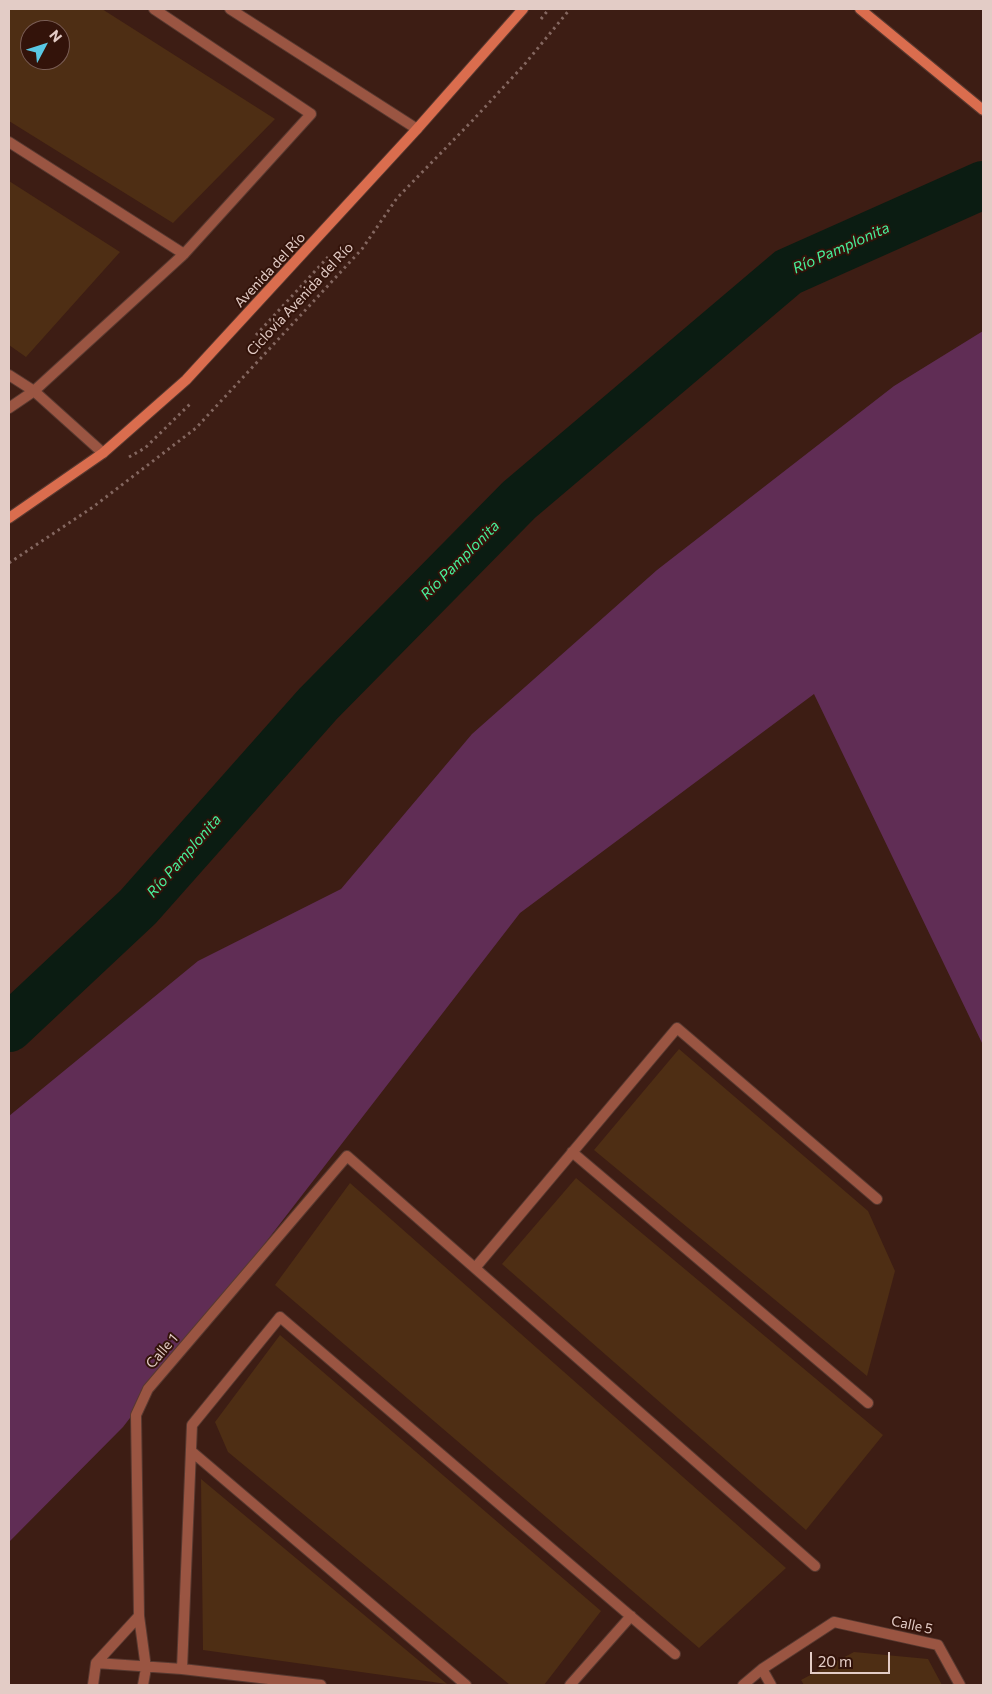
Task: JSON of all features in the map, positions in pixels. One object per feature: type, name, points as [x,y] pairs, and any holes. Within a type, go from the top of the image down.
[{"type":"main road","name":"Avenida del Río","points":[[9,518],[103,453],[186,380],[417,129],[523,9]]},
{"type":"main road","points":[[860,9],[983,110]]},
{"type":"street","points":[[9,408],[34,391],[184,254],[311,114],[154,9]]},
{"type":"street","points":[[230,9],[417,129]]},
{"type":"street","points":[[9,142],[184,254]]},
{"type":"street","points":[[9,375],[34,391],[103,453]]},
{"type":"street","points":[[815,1566],[475,1268],[677,1028],[877,1199]]},
{"type":"street","points":[[572,1152],[868,1403]]},
{"type":"street","name":"Calle 1","points":[[143,1685],[146,1668],[139,1616],[136,1415],[148,1389],[347,1156],[475,1268]]},
{"type":"street","points":[[182,1669],[192,1425],[280,1317],[675,1654]]},
{"type":"street","points":[[191,1451],[466,1685]]},
{"type":"street","points":[[93,1685],[96,1663],[139,1616]]},
{"type":"street","points":[[570,1685],[631,1616]]},
{"type":"street","name":"Calle 5","points":[[762,1669],[834,1622],[938,1645],[960,1685]]},
{"type":"street","points":[[96,1663],[146,1668],[182,1669],[321,1685]]},
{"type":"street","points":[[743,1685],[762,1669],[771,1685]]},
{"type":"path","name":"Ciclovía Avenida del Río","points":[[9,563],[92,507],[196,428],[362,249],[397,198],[524,65],[570,9]]},
{"type":"shaded area","points":[[983,331],[983,1045],[814,694],[520,913],[123,1427],[9,1542],[9,1116],[198,961],[341,889],[472,734],[657,570],[894,386]]},
{"type":"building","points":[[9,9],[102,9],[275,119],[173,223],[9,121]]},
{"type":"building","points":[[9,181],[120,252],[26,357],[9,345]]},
{"type":"building","points":[[679,1049],[868,1211],[895,1271],[867,1376],[594,1150]]},
{"type":"building","points":[[576,1178],[883,1435],[806,1530],[502,1264]]},
{"type":"building","points":[[350,1183],[786,1568],[699,1648],[275,1285]]},
{"type":"building","points":[[280,1335],[601,1611],[544,1685],[510,1685],[228,1452],[215,1422]]},
{"type":"building","points":[[201,1479],[447,1684],[203,1650]]},
{"type":"building","points":[[854,1652],[928,1659],[942,1685],[804,1685],[801,1680]]},
{"type":"waterway","name":"Río Pamplonita","points":[[9,1028],[138,907],[318,704],[519,500],[788,272],[983,185]]}]
